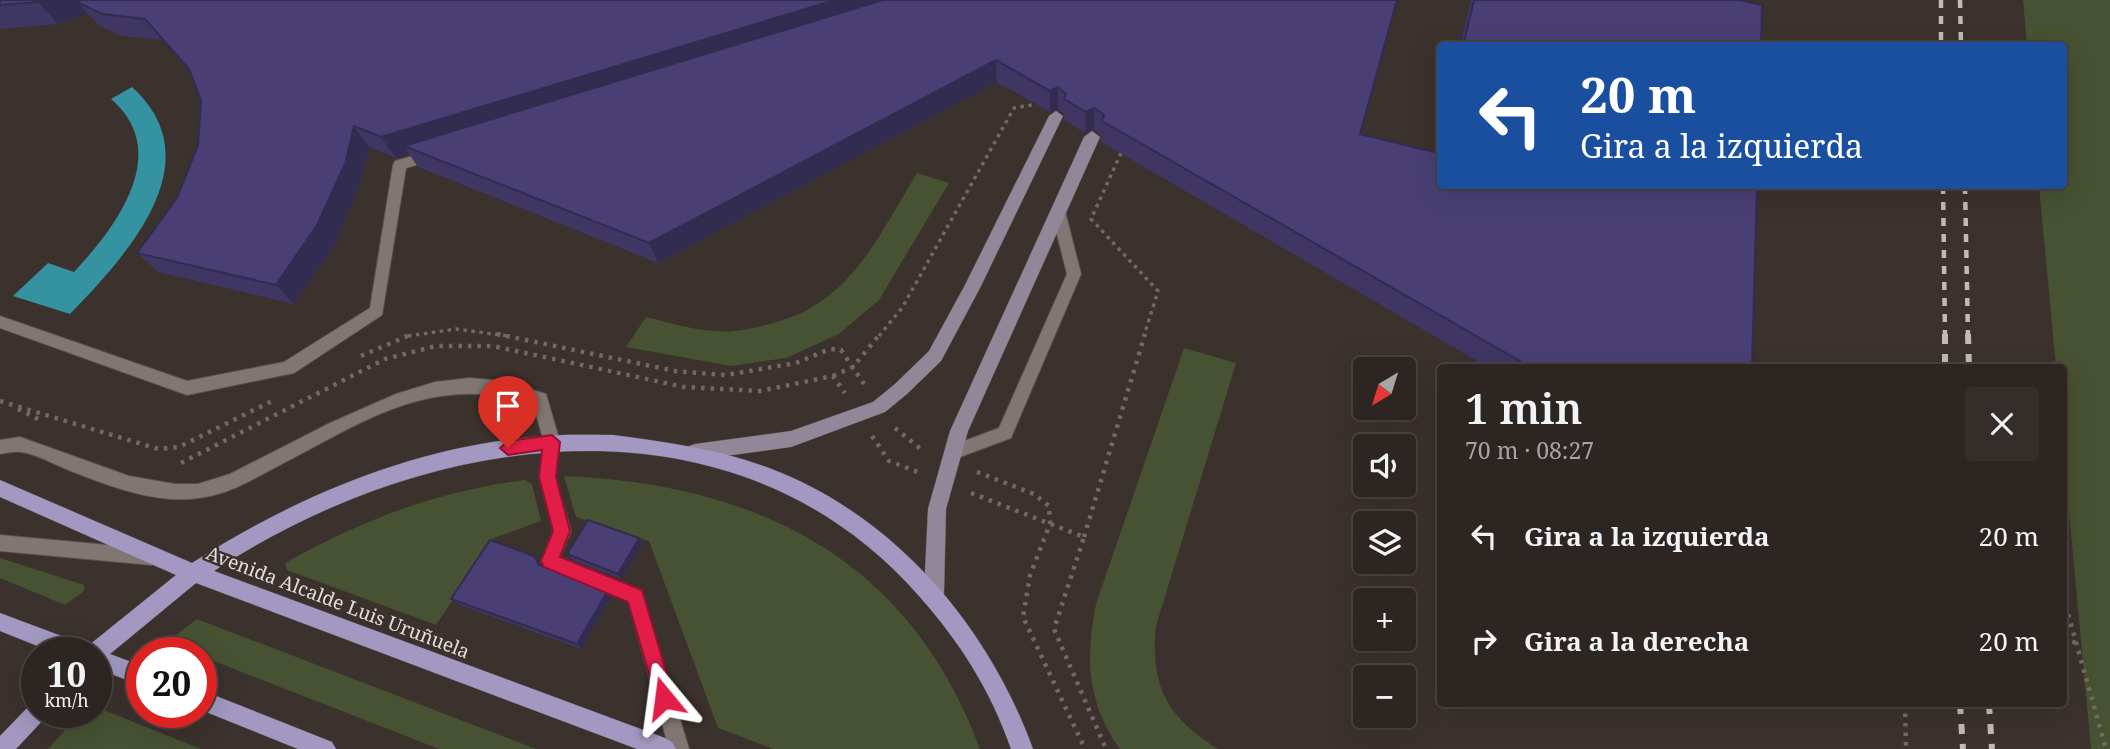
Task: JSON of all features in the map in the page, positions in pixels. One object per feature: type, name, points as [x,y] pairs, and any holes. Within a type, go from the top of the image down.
[{"type":"main road","points":[[695,452],[791,439],[879,407],[901,389],[935,356],[972,288],[1056,116]]},
{"type":"main road","points":[[934,593],[937,509],[959,431],[1092,137]]},
{"type":"main road","points":[[112,639],[195,573],[285,519],[375,480],[465,454],[552,442],[648,444],[695,452],[761,472],[824,502],[882,542],[934,593],[978,653],[1014,724],[1022,749]]},
{"type":"main road","name":"Avenida Alcalde Luis Uruñuela","points":[[0,488],[151,556],[665,749]]},
{"type":"main road","points":[[0,622],[39,637]]},
{"type":"main road","points":[[217,706],[325,749]]},
{"type":"main road","points":[[2,749],[22,728]]},
{"type":"lane","points":[[0,322],[187,388],[288,368],[377,311],[400,165],[453,148]]},
{"type":"lane","points":[[954,452],[1005,433],[1069,286],[1074,274],[1058,211]]},
{"type":"lane","points":[[0,447],[20,444],[145,489],[200,491],[241,477],[407,394],[466,385],[513,387],[540,399],[552,442],[547,477],[562,531],[550,561],[635,596],[679,749]]},
{"type":"lane","points":[[0,543],[151,556]]},
{"type":"path","points":[[833,376],[853,367],[902,308],[1014,108],[1037,105]]},
{"type":"path","points":[[1106,749],[1098,738],[1054,629],[1158,291],[1091,219],[1121,153]]},
{"type":"path","points":[[888,418],[913,445],[932,455]]},
{"type":"path","points":[[868,429],[889,461],[925,475]]},
{"type":"path","points":[[977,471],[1034,494],[1049,506],[1050,524],[1030,575],[1023,617],[1085,749]]},
{"type":"path","points":[[965,491],[1084,537]]},
{"type":"path","points":[[2067,609],[2106,749]]},
{"type":"path","points":[[2067,640],[2077,643]]},
{"type":"path","points":[[1905,707],[1906,749]]},
{"type":"green space","points":[[2023,0],[2110,0],[2110,749],[2091,749],[2067,491],[2067,364],[2056,364],[2039,189],[2067,189],[2067,42],[2027,42]]},
{"type":"green space","points":[[917,173],[949,183],[879,300],[839,334],[786,358],[731,366],[626,347],[646,317],[698,329],[737,331],[773,323],[800,313],[823,300],[860,264]]},
{"type":"green space","points":[[1184,348],[1236,363],[1156,626],[1156,666],[1160,683],[1174,712],[1200,737],[1218,749],[1120,749],[1101,715],[1092,680],[1090,643],[1096,604]]},
{"type":"green space","points":[[564,476],[635,482],[701,495],[762,516],[818,544],[869,581],[913,627],[950,683],[980,749],[773,749],[718,728],[649,541],[576,517]]},
{"type":"green space","points":[[525,480],[532,484],[541,521],[494,538],[436,625],[287,570],[285,563],[371,521],[462,491]]},
{"type":"green space","points":[[0,558],[84,585],[84,591],[65,605],[0,578]]},
{"type":"green space","points":[[197,619],[536,749],[439,749],[217,662],[217,637],[174,637]]},
{"type":"green space","points":[[112,713],[126,719],[126,728],[148,728],[201,749],[48,749],[67,728],[112,728]]},
{"type":"water","points":[[132,87],[155,116],[165,146],[163,177],[153,207],[136,237],[115,265],[70,314],[13,296],[48,263],[74,272],[121,211],[132,188],[138,165],[137,142],[129,120],[111,99]]},
{"type":"building","points":[[0,0],[44,0],[0,5]]},
{"type":"building","points":[[77,0],[835,0],[381,137],[354,126],[345,164],[317,225],[276,285],[137,253],[177,198],[198,145],[201,101],[189,69],[145,19],[102,14]]},
{"type":"building","points":[[883,0],[1397,0],[1360,134],[1437,153],[1437,189],[1757,189],[1752,364],[1525,364],[1102,121],[1104,115],[1094,108],[1086,112],[1064,99],[1066,94],[1058,87],[1050,91],[996,60],[649,243],[404,146]]},
{"type":"building","points":[[1474,0],[1740,0],[1762,5],[1761,42],[1464,42]]},
{"type":"building","points":[[588,520],[639,538],[618,574],[567,554]]},
{"type":"building","points":[[490,540],[534,556],[539,565],[607,592],[577,644],[451,599]]},
{"type":"railway","points":[[1941,0],[1941,42]]},
{"type":"railway","points":[[1960,0],[1961,42]]},
{"type":"railway","points":[[1943,189],[1945,336]]},
{"type":"railway","points":[[1965,189],[1968,336]]},
{"type":"railway","points":[[1968,334],[1969,364]]},
{"type":"railway","points":[[1945,336],[1945,364]]},
{"type":"railway","points":[[1960,707],[1963,749]]},
{"type":"railway","points":[[1989,707],[1992,749]]},
{"type":"route","points":[[508,448],[552,442],[547,477],[562,531],[550,561],[635,596],[664,698]]}]
